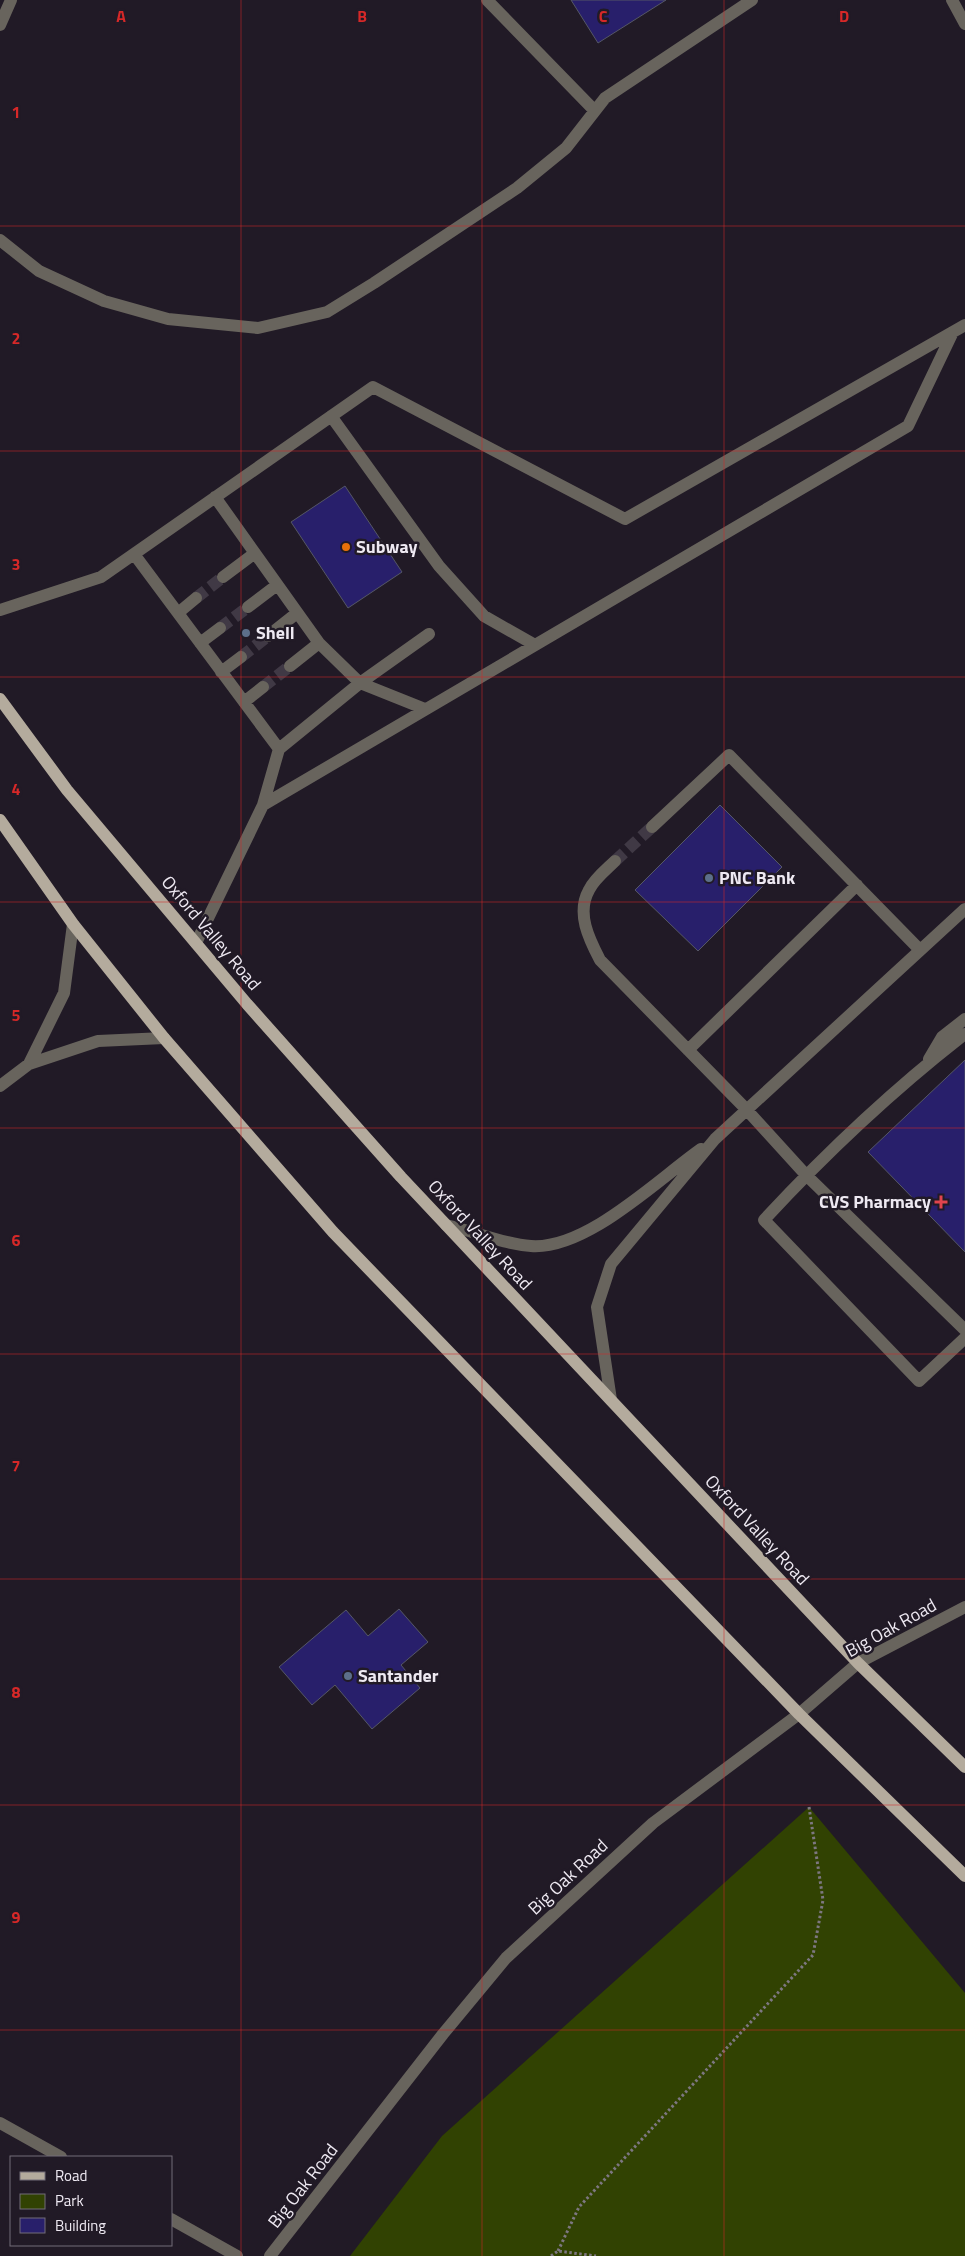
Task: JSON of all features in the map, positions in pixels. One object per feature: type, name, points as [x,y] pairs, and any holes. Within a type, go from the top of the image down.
[{"type":"main road","name":"Oxford Valley Road","points":[[0,699],[68,790],[247,1004],[446,1225],[858,1662],[965,1767]]},
{"type":"main road","points":[[0,820],[73,924],[164,1038],[333,1232],[799,1714],[965,1876]]},
{"type":"street","points":[[0,25],[11,0]]},
{"type":"street","points":[[487,0],[595,111]]},
{"type":"street","points":[[0,240],[39,271],[104,301],[168,319],[258,328],[327,312],[517,188],[566,148],[605,98],[752,0]]},
{"type":"street","points":[[952,0],[965,24]]},
{"type":"street","points":[[0,610],[101,577],[373,387],[625,520],[965,325]]},
{"type":"street","points":[[263,805],[908,426],[953,332]]},
{"type":"street","points":[[331,416],[438,566],[484,616],[535,645]]},
{"type":"street","points":[[215,497],[319,643],[360,683],[425,709]]},
{"type":"street","points":[[224,577],[255,553]]},
{"type":"street","points":[[134,554],[278,750]]},
{"type":"street","points":[[248,607],[277,584]]},
{"type":"street","points":[[178,613],[196,598]]},
{"type":"street","points":[[268,636],[297,613]]},
{"type":"street","points":[[200,643],[220,628]]},
{"type":"street","points":[[196,943],[263,805],[278,750],[360,683],[428,634]]},
{"type":"street","points":[[290,666],[319,643]]},
{"type":"street","points":[[221,672],[241,657]]},
{"type":"street","points":[[244,702],[263,687]]},
{"type":"street","points":[[652,827],[729,755],[920,950]]},
{"type":"street","points":[[615,860],[589,888],[584,902],[588,938],[600,960],[746,1109],[806,1175],[965,1330]]},
{"type":"street","points":[[688,1050],[857,885]]},
{"type":"street","points":[[612,1400],[597,1306],[611,1264],[715,1139],[965,909]]},
{"type":"street","points":[[29,1064],[64,993],[73,924]]},
{"type":"street","points":[[925,1065],[942,1037],[965,1019]]},
{"type":"street","points":[[965,1034],[925,1065],[806,1175],[764,1220],[919,1381],[965,1338]]},
{"type":"street","points":[[0,1086],[29,1064],[98,1042],[164,1038]]},
{"type":"street","points":[[446,1225],[529,1246],[546,1246],[566,1242],[588,1231],[622,1209],[715,1139]]},
{"type":"street","name":"Big Oak Road","points":[[270,2256],[443,2034],[506,1958],[653,1823],[799,1714],[858,1662],[965,1607]]},
{"type":"street","points":[[0,2123],[59,2156]]},
{"type":"street","points":[[172,2220],[237,2256]]},
{"type":"path","points":[[551,2256],[558,2251],[579,2207],[812,1955],[823,1900],[809,1807]]},
{"type":"path","points":[[558,2251],[596,2256]]},
{"type":"green space","points":[[809,1807],[965,1993],[965,2256],[350,2256],[442,2136]]},
{"type":"building","points":[[571,0],[666,0],[598,43]]},
{"type":"building","name":"Subway","points":[[345,486],[402,572],[348,608],[291,522]]},
{"type":"building","name":"PNC Bank","points":[[720,805],[782,867],[698,951],[635,890]]},
{"type":"building","name":"CVS Pharmacy","points":[[965,1060],[965,1252],[868,1152]]},
{"type":"building","name":"Santander","points":[[399,1609],[428,1642],[401,1665],[420,1688],[372,1729],[335,1685],[312,1705],[279,1667],[346,1610],[368,1636]]},
{"type":"tunnel","points":[[196,598],[223,577]]},
{"type":"tunnel","points":[[220,628],[248,607]]},
{"type":"tunnel","points":[[241,657],[268,636]]},
{"type":"tunnel","points":[[263,687],[290,666]]},
{"type":"tunnel","points":[[615,861],[652,827]]},
{"type":"place","name":"Subway","points":[[346,547]]},
{"type":"place","name":"Shell","points":[[246,633]]},
{"type":"place","name":"PNC Bank","points":[[709,878]]},
{"type":"place","name":"CVS Pharmacy","points":[[941,1202]]},
{"type":"place","name":"Santander","points":[[348,1676]]}]
